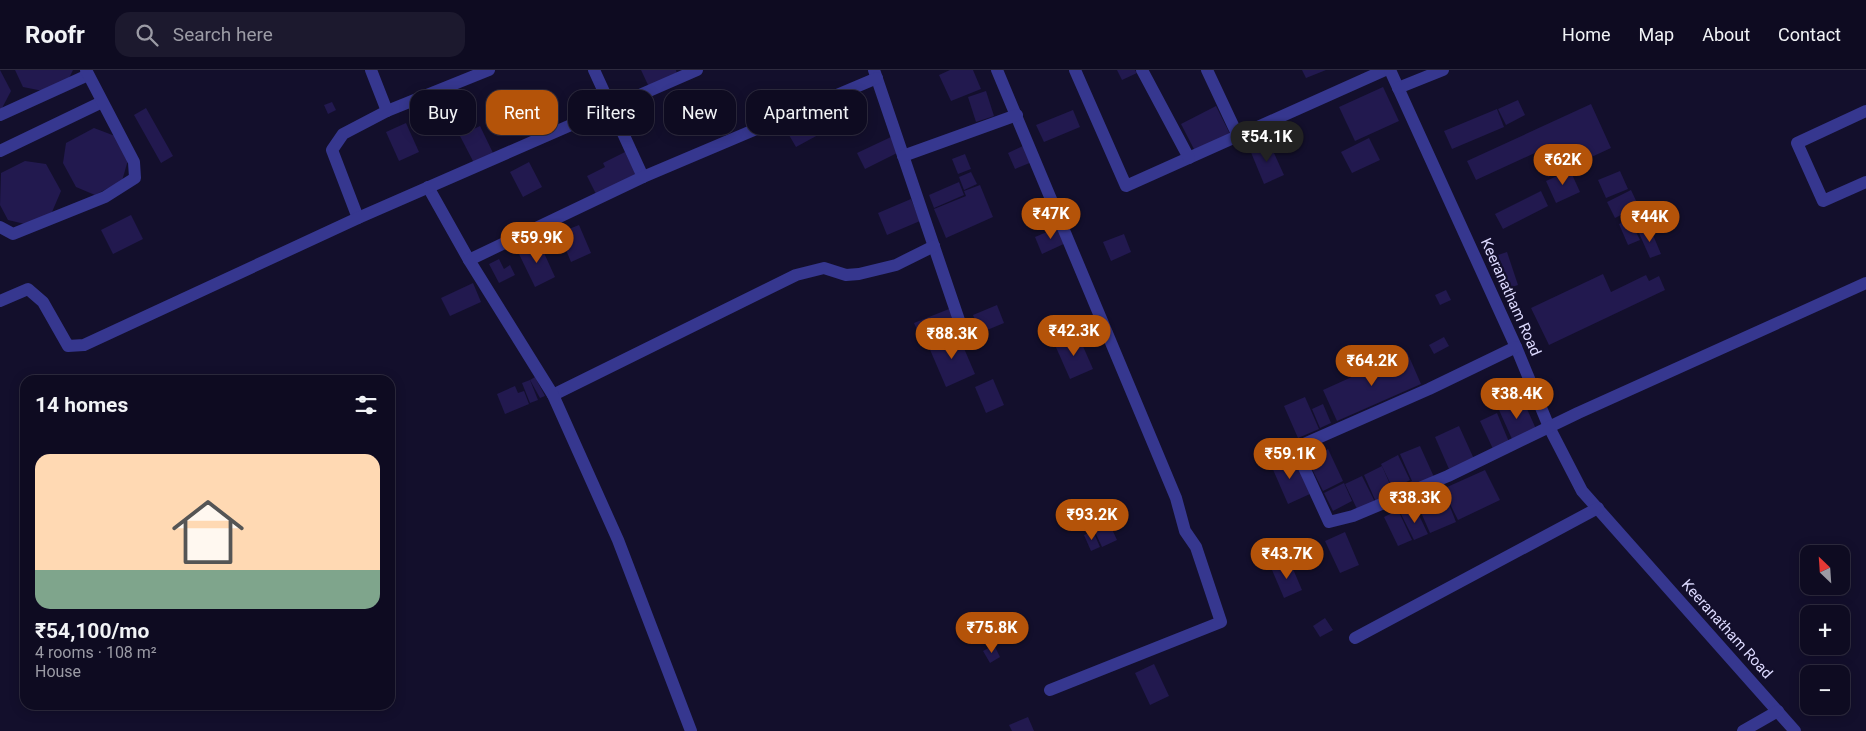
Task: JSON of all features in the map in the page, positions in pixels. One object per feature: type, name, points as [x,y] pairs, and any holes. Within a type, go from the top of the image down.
[{"type":"street","points":[[371,70],[387,111]]},
{"type":"street","points":[[358,218],[332,150],[343,134],[387,111],[488,70]]},
{"type":"street","points":[[594,70],[603,90]]},
{"type":"street","points":[[997,70],[1176,498],[1185,531],[1196,548],[1221,622],[1050,690]]},
{"type":"street","points":[[1075,70],[1126,186],[1385,70]]},
{"type":"street","points":[[1142,70],[1189,158]]},
{"type":"street","points":[[1207,70],[1238,136]]},
{"type":"street","name":"Keeranatham Road","points":[[1390,70],[1516,347],[1549,427],[1582,491],[1795,731]]},
{"type":"street","points":[[1398,88],[1443,70]]},
{"type":"street","points":[[0,115],[87,72],[134,162],[135,178],[105,197],[13,234],[0,227]]},
{"type":"street","points":[[650,90],[688,72]]},
{"type":"street","points":[[469,260],[643,177],[876,74],[962,329]]},
{"type":"street","points":[[0,151],[102,102]]},
{"type":"street","points":[[1866,111],[1797,143],[1823,201],[1866,182]]},
{"type":"street","points":[[903,156],[1017,115]]},
{"type":"street","points":[[0,301],[28,289],[42,302],[68,346],[84,345],[358,218],[568,127]]},
{"type":"street","points":[[624,135],[643,177]]},
{"type":"street","points":[[428,187],[469,260],[553,395],[618,540],[692,731]]},
{"type":"street","points":[[553,395],[796,275],[824,268],[846,275],[859,274],[896,265],[934,246]]},
{"type":"street","points":[[1516,347],[1420,393],[1295,448],[1329,522],[1353,516],[1448,476],[1549,427],[1866,283]]},
{"type":"street","points":[[1355,638],[1598,508]]},
{"type":"street","points":[[1743,731],[1778,711]]},
{"type":"building","points":[[0,70],[11,91],[0,112]]},
{"type":"building","points":[[15,70],[73,70],[68,80],[43,91],[23,87]]},
{"type":"building","points":[[641,70],[676,70],[677,74],[649,87]]},
{"type":"building","points":[[950,70],[973,70],[981,89],[951,101],[939,75]]},
{"type":"building","points":[[1117,70],[1135,70],[1137,73],[1122,80]]},
{"type":"building","points":[[1302,70],[1326,70],[1306,78]]},
{"type":"building","points":[[1383,87],[1399,121],[1355,141],[1339,107]]},
{"type":"building","points":[[986,91],[994,116],[976,122],[968,97]]},
{"type":"building","points":[[1518,100],[1525,115],[1506,125],[1498,109]]},
{"type":"building","points":[[332,102],[336,110],[328,114],[324,105]]},
{"type":"building","points":[[1591,104],[1611,148],[1548,177],[1537,152],[1476,180],[1467,161]]},
{"type":"building","points":[[1216,106],[1231,136],[1196,153],[1181,124]]},
{"type":"building","points":[[146,108],[173,156],[161,163],[134,115]]},
{"type":"building","points":[[1497,109],[1504,127],[1452,149],[1444,131]]},
{"type":"building","points":[[1073,110],[1080,127],[1044,142],[1036,125]]},
{"type":"building","points":[[406,123],[419,152],[399,161],[386,132]]},
{"type":"building","points":[[480,126],[493,153],[474,163],[460,136],[476,135],[476,128]]},
{"type":"building","points":[[94,128],[115,136],[128,160],[122,181],[95,195],[76,187],[63,163],[66,143]]},
{"type":"building","points":[[789,135],[818,135],[796,147]]},
{"type":"building","points":[[891,137],[899,152],[865,169],[857,153]]},
{"type":"building","points":[[1369,138],[1380,160],[1352,173],[1341,152]]},
{"type":"building","points":[[1269,142],[1284,175],[1264,184],[1250,150]]},
{"type":"building","points":[[1025,145],[1032,162],[1015,169],[1008,153]]},
{"type":"building","points":[[625,152],[638,179],[598,198],[587,176],[605,167],[603,163]]},
{"type":"building","points":[[965,154],[971,169],[958,174],[952,159]]},
{"type":"building","points":[[25,161],[46,164],[61,191],[52,212],[29,225],[8,220],[0,205],[1,173]]},
{"type":"building","points":[[529,162],[542,187],[523,197],[510,172]]},
{"type":"building","points":[[1570,170],[1580,192],[1556,203],[1546,181]]},
{"type":"building","points":[[1620,171],[1628,189],[1606,198],[1598,180]]},
{"type":"building","points":[[971,172],[977,184],[964,190],[959,177]]},
{"type":"building","points":[[959,182],[964,195],[934,208],[929,195]]},
{"type":"building","points":[[980,185],[993,217],[946,238],[934,209],[966,196],[964,191]]},
{"type":"building","points":[[1631,190],[1648,226],[1636,232],[1640,240],[1628,245],[1619,224],[1631,219],[1627,212],[1615,218],[1607,202]]},
{"type":"building","points":[[1541,191],[1548,206],[1503,229],[1495,214]]},
{"type":"building","points":[[911,199],[920,221],[887,235],[878,213]]},
{"type":"building","points":[[131,215],[143,239],[113,254],[101,230]]},
{"type":"building","points":[[579,225],[591,253],[571,262],[559,233]]},
{"type":"building","points":[[1061,226],[1068,242],[1042,254],[1035,237]]},
{"type":"building","points":[[1650,228],[1661,254],[1650,258],[1639,233]]},
{"type":"building","points":[[1124,234],[1131,252],[1111,261],[1103,242]]},
{"type":"building","points":[[539,242],[555,277],[535,287],[518,252]]},
{"type":"building","points":[[1507,252],[1518,285],[1509,288],[1498,255]]},
{"type":"building","points":[[499,259],[504,269],[510,265],[515,275],[499,283],[489,264]]},
{"type":"building","points":[[1603,274],[1611,292],[1646,275],[1649,281],[1659,276],[1665,290],[1549,345],[1531,308]]},
{"type":"building","points":[[473,283],[481,302],[450,316],[441,298]]},
{"type":"building","points":[[1446,290],[1451,300],[1440,305],[1435,295]]},
{"type":"building","points":[[997,305],[1004,323],[980,333],[973,315]]},
{"type":"building","points":[[949,309],[957,329],[923,343],[914,323]]},
{"type":"building","points":[[957,332],[975,374],[946,387],[928,345]]},
{"type":"building","points":[[1078,335],[1093,369],[1070,379],[1055,345]]},
{"type":"building","points":[[1444,337],[1449,346],[1434,354],[1429,345]]},
{"type":"building","points":[[1407,352],[1421,384],[1337,421],[1323,390]]},
{"type":"building","points":[[535,377],[545,396],[540,398],[530,380]]},
{"type":"building","points":[[993,379],[1004,405],[986,413],[975,387]]},
{"type":"building","points":[[530,380],[538,400],[530,403],[522,383]]},
{"type":"building","points":[[515,386],[518,393],[524,391],[529,404],[505,414],[497,394]]},
{"type":"building","points":[[1305,397],[1319,429],[1298,438],[1284,406]]},
{"type":"building","points":[[1523,400],[1536,429],[1512,439],[1499,410]]},
{"type":"building","points":[[1323,404],[1331,423],[1320,428],[1312,409]]},
{"type":"building","points":[[1497,413],[1509,442],[1493,449],[1480,421]]},
{"type":"building","points":[[1459,426],[1474,459],[1449,469],[1435,437]]},
{"type":"building","points":[[1420,446],[1434,477],[1395,492],[1394,489],[1412,481],[1400,454]]},
{"type":"building","points":[[1328,449],[1343,481],[1323,491],[1307,459]]},
{"type":"building","points":[[1293,455],[1310,494],[1288,504],[1271,465]]},
{"type":"building","points":[[1398,455],[1410,480],[1393,489],[1381,464]]},
{"type":"building","points":[[1382,466],[1392,489],[1389,491],[1392,490],[1394,494],[1376,502],[1364,475]]},
{"type":"building","points":[[1485,470],[1500,500],[1458,520],[1445,494],[1456,522],[1430,533],[1416,501]]},
{"type":"building","points":[[1362,476],[1375,502],[1358,511],[1345,484]]},
{"type":"building","points":[[1344,483],[1352,501],[1333,511],[1324,493]]},
{"type":"building","points":[[1415,507],[1428,534],[1414,540],[1401,514]]},
{"type":"building","points":[[1398,510],[1412,540],[1398,546],[1384,517]]},
{"type":"building","points":[[1110,525],[1117,540],[1102,547],[1095,532]]},
{"type":"building","points":[[1093,531],[1100,547],[1091,551],[1084,535]]},
{"type":"building","points":[[1345,532],[1359,565],[1340,573],[1325,541]]},
{"type":"building","points":[[1282,544],[1289,559],[1271,567],[1264,551]]},
{"type":"building","points":[[1290,562],[1302,590],[1284,598],[1272,570]]},
{"type":"building","points":[[1325,618],[1333,630],[1320,637],[1313,626]]},
{"type":"building","points":[[994,645],[1000,657],[990,663],[983,651]]},
{"type":"building","points":[[1154,664],[1169,696],[1150,705],[1135,673]]},
{"type":"building","points":[[1028,717],[1034,731],[1012,731],[1009,725]]}]
